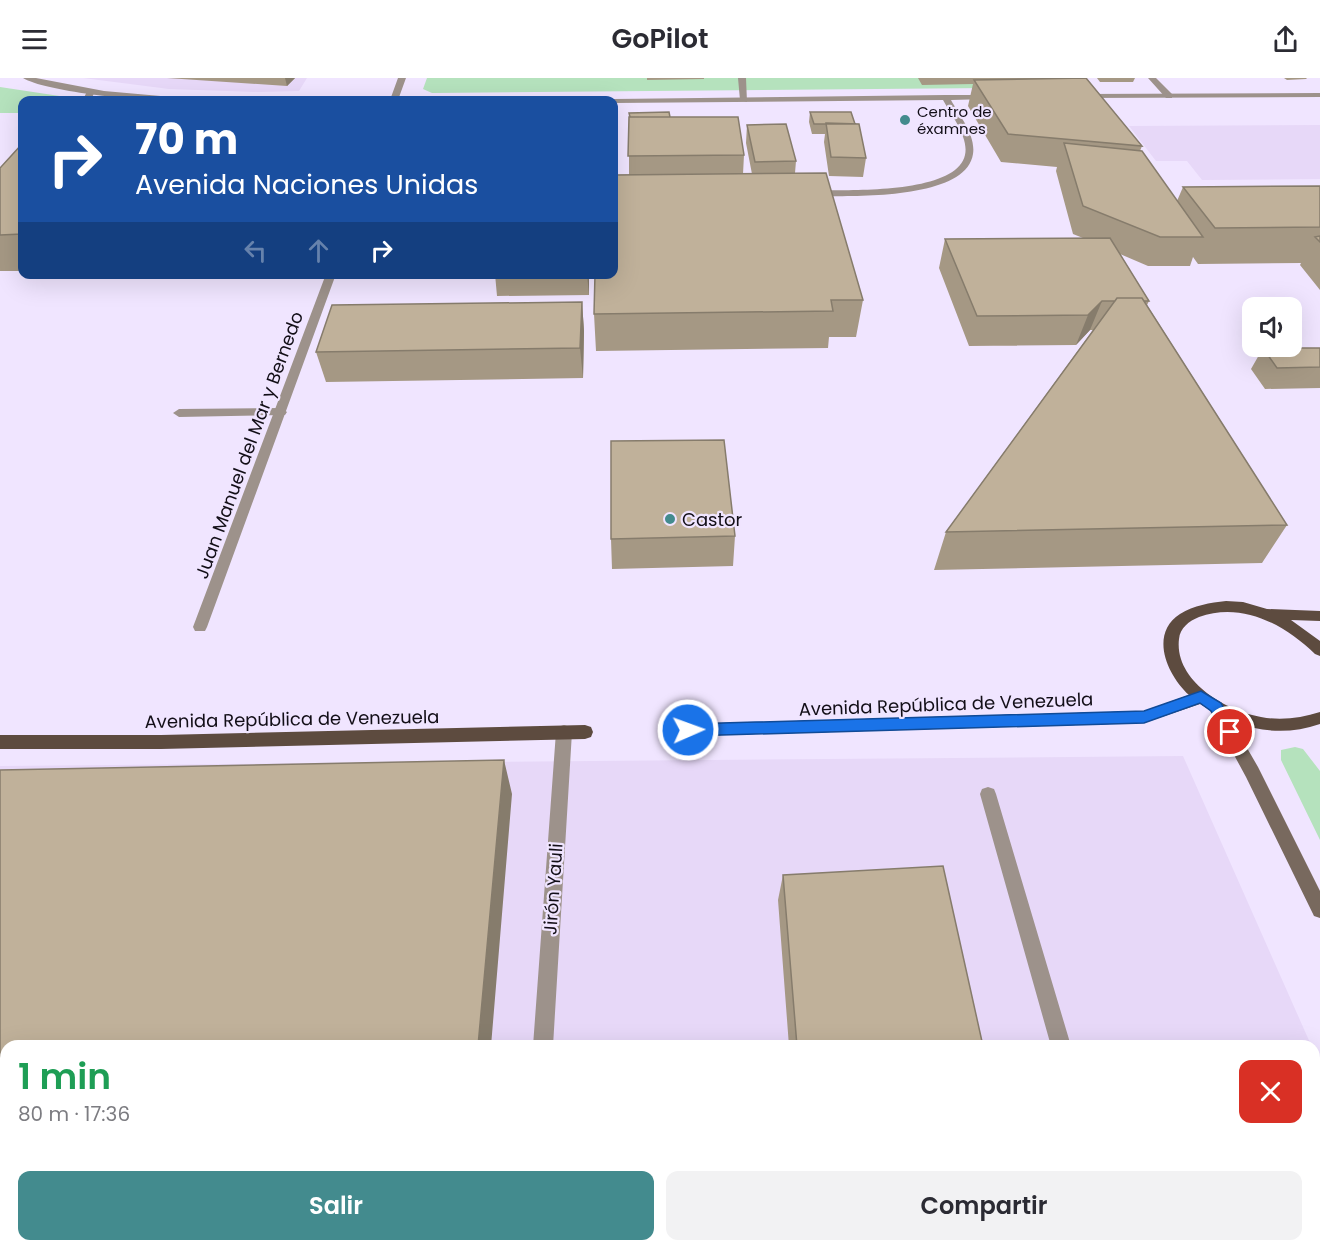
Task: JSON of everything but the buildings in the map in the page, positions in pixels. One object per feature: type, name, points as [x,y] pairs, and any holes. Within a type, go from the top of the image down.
[{"type":"main road","points":[[1320,616],[1214,607],[1195,612],[1180,621],[1173,631],[1171,643],[1172,656],[1187,684],[1216,707],[1262,724],[1284,726],[1320,718]]},
{"type":"main road","points":[[1259,612],[1292,627],[1320,650]]},
{"type":"main road","name":"Avenida República de Venezuela","points":[[688,730],[1144,717],[1201,697]]},
{"type":"main road","points":[[1216,707],[1252,772],[1320,910]]},
{"type":"main road","name":"Avenida República de Venezuela","points":[[0,742],[173,741],[585,732]]},
{"type":"street","points":[[27,78],[119,96]]},
{"type":"street","points":[[395,96],[402,78]]},
{"type":"street","points":[[742,78],[744,100]]},
{"type":"street","points":[[1152,78],[1169,96]]},
{"type":"street","points":[[89,96],[91,91]]},
{"type":"street","points":[[1075,96],[1320,95]]},
{"type":"street","points":[[803,193],[897,192],[935,183],[959,172],[969,158],[969,142],[945,97]]},
{"type":"street","points":[[618,101],[992,97]]},
{"type":"street","name":"Juan Manuel del Mar y Bernedo","points":[[200,627],[329,279]]},
{"type":"street","points":[[179,413],[280,412]]},
{"type":"street","name":"Jirón Yauli","points":[[543,1040],[564,732]]},
{"type":"street","points":[[988,794],[1059,1040]]},
{"type":"shaded area","points":[[83,78],[307,78],[299,91],[258,92],[169,89]]},
{"type":"shaded area","points":[[1320,125],[1320,179],[1202,180],[1187,161],[1156,161],[1129,126]]},
{"type":"shaded area","points":[[1183,756],[1309,1040],[0,1040],[0,766]]},
{"type":"green space","points":[[427,78],[1085,78],[1092,87],[432,93],[423,89]]},
{"type":"green space","points":[[0,87],[60,96],[18,96],[18,113],[0,113]]},
{"type":"green space","points":[[1295,747],[1303,749],[1320,771],[1320,840],[1281,760],[1281,750]]},
{"type":"place","name":"Centro de éxamnes","points":[[905,120]]},
{"type":"place","name":"Castor","points":[[670,519]]},
{"type":"route","points":[[688,730],[1144,717],[1201,697],[1216,707],[1230,732]]}]
